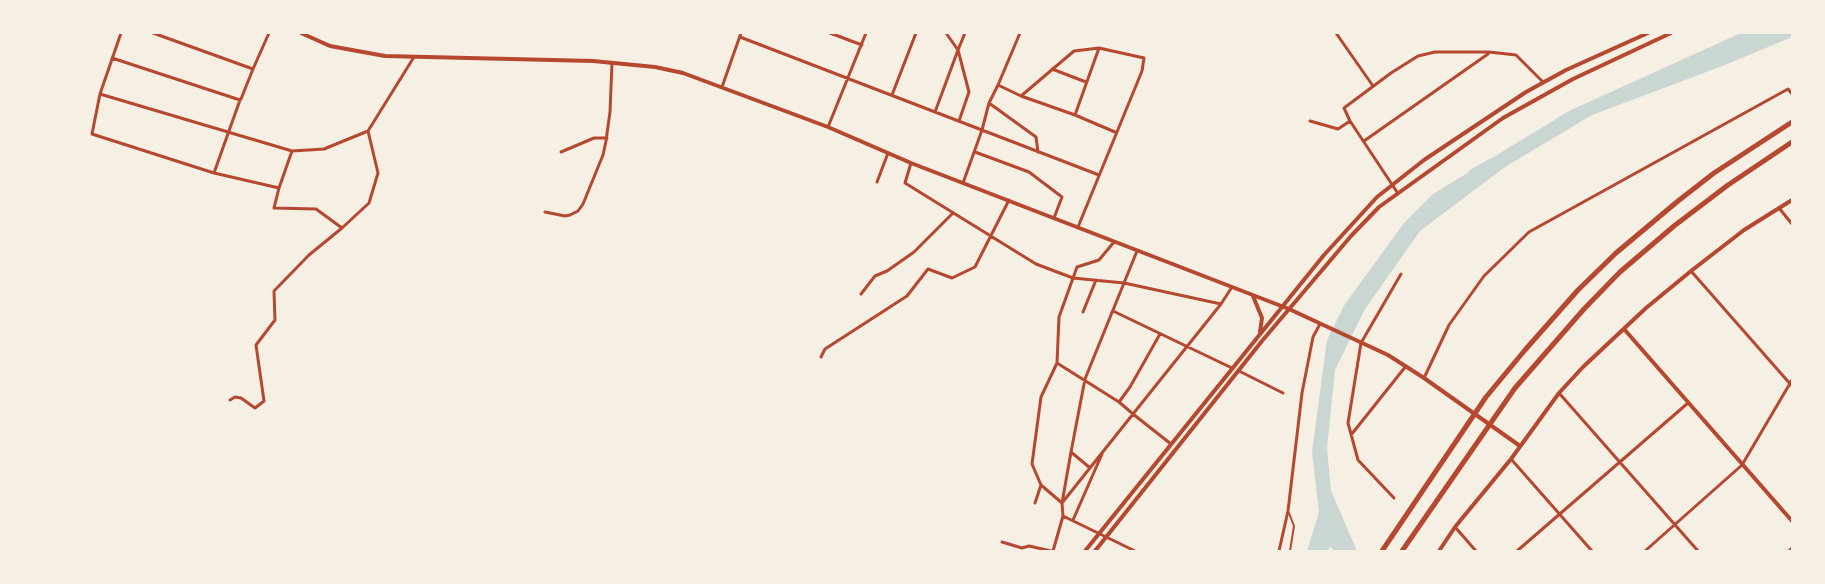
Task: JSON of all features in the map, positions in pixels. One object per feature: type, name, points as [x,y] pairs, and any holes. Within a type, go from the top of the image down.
[{"type":"highway","points":[[1383,551],[1457,438],[1506,373],[1558,311],[1644,228],[1714,173],[1789,124]]},
{"type":"highway","points":[[1402,551],[1519,383],[1584,309],[1620,273],[1674,226],[1728,185],[1792,142]]},
{"type":"street","points":[[121,33],[100,94],[92,134],[214,173],[279,188]]},
{"type":"street","points":[[153,33],[253,69]]},
{"type":"street","points":[[214,173],[240,100],[269,33]]},
{"type":"street","points":[[301,33],[330,46],[385,56],[415,55],[612,63],[655,67],[683,73],[828,127],[911,163],[1289,309],[1388,355],[1520,446]]},
{"type":"street","points":[[830,33],[862,45]]},
{"type":"street","points":[[828,127],[866,33]]},
{"type":"street","points":[[892,95],[916,33]]},
{"type":"street","points":[[946,33],[958,50],[969,92],[959,121]]},
{"type":"street","points":[[935,112],[965,33]]},
{"type":"street","points":[[963,183],[975,152],[989,103],[1020,33]]},
{"type":"street","points":[[1336,33],[1373,86]]},
{"type":"street","points":[[1085,551],[1282,306],[1360,215],[1392,184],[1424,160],[1543,82],[1648,33]]},
{"type":"street","points":[[1095,551],[1289,309],[1351,236],[1379,207],[1485,130],[1521,107],[1573,79],[1671,33]]},
{"type":"street","points":[[722,87],[740,35],[1099,175]]},
{"type":"street","points":[[1021,96],[1074,51],[1099,48],[1144,58],[1142,71],[1115,132],[1078,227]]},
{"type":"street","points":[[1075,115],[1099,48]]},
{"type":"street","points":[[1397,192],[1350,122],[1344,108],[1373,86],[1418,56],[1435,52],[1490,52],[1516,55],[1543,82]]},
{"type":"street","points":[[1364,141],[1490,52]]},
{"type":"street","points":[[100,94],[292,151],[324,149],[368,131],[415,55]]},
{"type":"street","points":[[112,58],[240,100]]},
{"type":"street","points":[[545,212],[565,216],[578,211],[603,155],[610,112],[612,63]]},
{"type":"street","points":[[1052,69],[1086,82]]},
{"type":"street","points":[[998,85],[1115,132]]},
{"type":"street","points":[[1424,378],[1449,325],[1484,276],[1529,231],[1788,89],[1792,94]]},
{"type":"street","points":[[989,103],[1036,137],[1038,152]]},
{"type":"street","points":[[1310,121],[1338,129],[1350,122]]},
{"type":"street","points":[[230,400],[235,397],[241,398],[255,408],[264,401],[256,345],[276,320],[274,291],[309,255],[369,203],[378,173],[368,131]]},
{"type":"street","points":[[561,152],[594,138],[606,138]]},
{"type":"street","points":[[292,151],[274,208],[316,208],[342,228]]},
{"type":"street","points":[[975,152],[1029,172],[1062,197],[1054,218]]},
{"type":"street","points":[[877,182],[888,153]]},
{"type":"street","points":[[911,163],[905,183],[1036,264],[1073,278],[1124,283],[1221,304]]},
{"type":"street","points":[[821,357],[825,349],[907,296],[928,269],[952,278],[975,267],[1009,200]]},
{"type":"street","points":[[1439,551],[1559,393],[1583,367],[1691,271],[1744,231],[1792,200]]},
{"type":"street","points":[[1779,208],[1792,224]]},
{"type":"street","points":[[861,294],[874,276],[887,271],[914,252],[952,214]]},
{"type":"street","points":[[1062,503],[1041,485],[1032,464],[1041,397],[1057,363],[1059,317],[1077,267],[1099,260],[1114,242]]},
{"type":"street","points":[[1002,542],[1022,548],[1029,546],[1052,551],[1063,516],[1062,503],[1085,379],[1137,251]]},
{"type":"street","points":[[1645,551],[1742,465],[1791,383],[1691,271]]},
{"type":"street","points":[[1394,498],[1358,460],[1348,423],[1361,343],[1401,274]]},
{"type":"street","points":[[1083,312],[1096,280]]},
{"type":"street","points":[[1062,503],[1188,346],[1232,287]]},
{"type":"street","points":[[1253,295],[1262,318],[1260,334]]},
{"type":"street","points":[[1113,311],[1232,368]]},
{"type":"street","points":[[1279,551],[1288,511],[1302,393],[1313,337],[1320,324]]},
{"type":"street","points":[[1624,329],[1792,521]]},
{"type":"street","points":[[1119,402],[1160,333]]},
{"type":"street","points":[[1057,363],[1119,402],[1171,444]]},
{"type":"street","points":[[1351,435],[1406,366]]},
{"type":"street","points":[[1239,371],[1283,393]]},
{"type":"street","points":[[1559,393],[1698,551]]},
{"type":"street","points":[[1517,551],[1688,403]]},
{"type":"street","points":[[1073,520],[1104,450]]},
{"type":"street","points":[[1071,452],[1089,467]]},
{"type":"street","points":[[1511,459],[1592,551]]},
{"type":"street","points":[[1035,503],[1041,485]]},
{"type":"street","points":[[1288,511],[1294,526],[1290,551]]},
{"type":"street","points":[[1063,516],[1135,551]]},
{"type":"street","points":[[1455,528],[1476,551]]},
{"type":"shaded area","points":[[1741,33],[1792,33],[1792,37],[1592,115],[1505,167],[1420,231],[1365,309],[1335,370],[1327,448],[1331,491],[1357,551],[1334,551],[1330,546],[1328,551],[1307,551],[1319,512],[1312,452],[1327,340],[1345,304],[1404,223],[1433,194],[1569,111]]},
{"type":"waterway","points":[[1470,171],[1491,159]]}]
